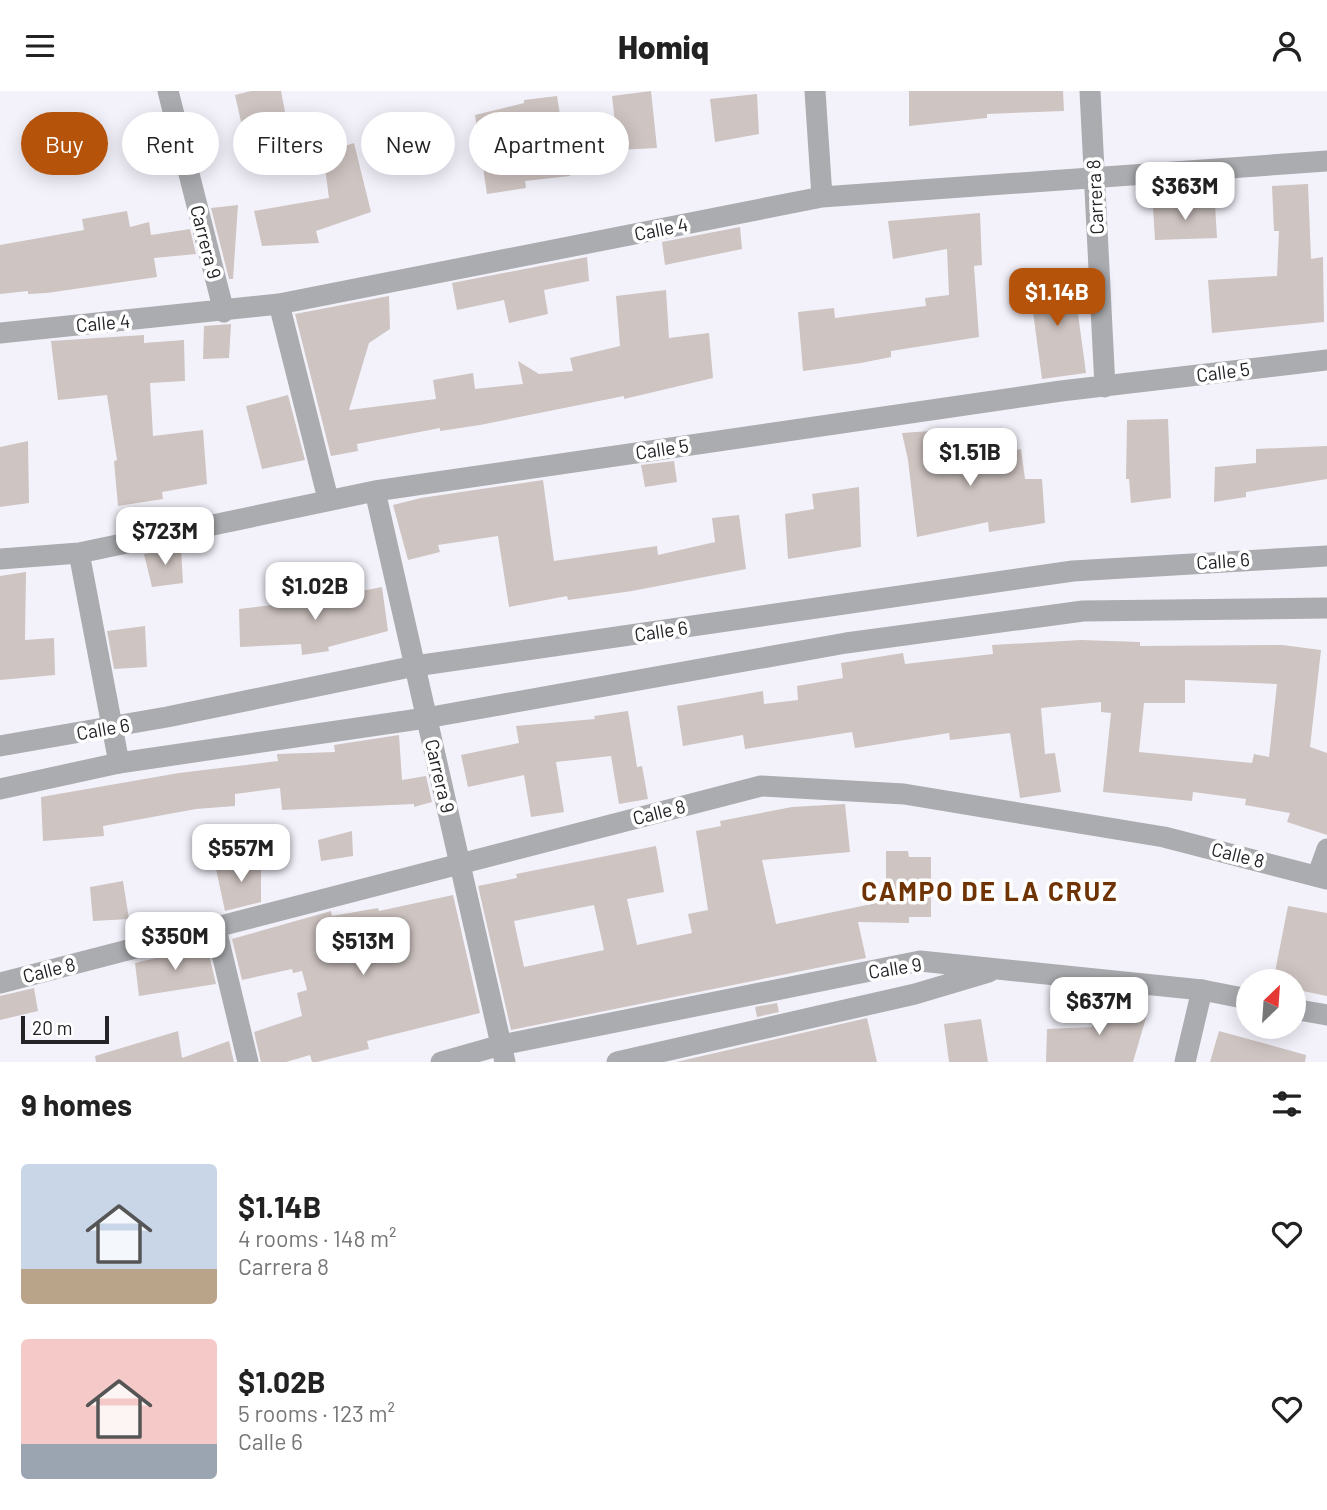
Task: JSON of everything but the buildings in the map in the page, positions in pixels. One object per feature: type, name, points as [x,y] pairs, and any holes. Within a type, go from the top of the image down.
[{"type":"street","name":"Carrera 9","points":[[168,91],[224,312]]},
{"type":"street","points":[[815,91],[822,197]]},
{"type":"street","name":"Carrera 8","points":[[1090,91],[1105,387]]},
{"type":"street","name":"Calle 4","points":[[0,333],[224,312],[279,304],[822,197],[1327,161]]},
{"type":"street","points":[[279,304],[328,499]]},
{"type":"street","name":"Calle 5","points":[[0,559],[79,553],[375,491],[1061,391],[1327,360]]},
{"type":"street","name":"Carrera 9","points":[[375,491],[503,1054]]},
{"type":"street","points":[[79,553],[110,727],[119,763]]},
{"type":"street","name":"Calle 6","points":[[0,746],[110,727],[415,666],[1073,571],[1327,556]]},
{"type":"street","name":"Calle 6","points":[[0,789],[119,763],[426,717],[846,643],[1083,611],[1327,608]]},
{"type":"street","name":"Calle 8","points":[[0,983],[216,929],[459,862],[761,786],[904,794],[1164,837],[1322,876]]},
{"type":"street","points":[[1322,876],[1327,849]]},
{"type":"street","points":[[216,929],[248,1062]]},
{"type":"street","name":"Calle 9","points":[[441,1062],[503,1054],[920,961],[1003,968]]},
{"type":"street","points":[[1003,968],[1202,990],[1236,997]]},
{"type":"street","name":"Calle 9","points":[[617,1062],[915,994],[1003,968]]},
{"type":"street","points":[[1185,1062],[1202,990]]},
{"type":"street","points":[[1306,1012],[1327,1016]]},
{"type":"district","name":"CAMPO DE LA CRUZ","points":[[990,892]]}]
